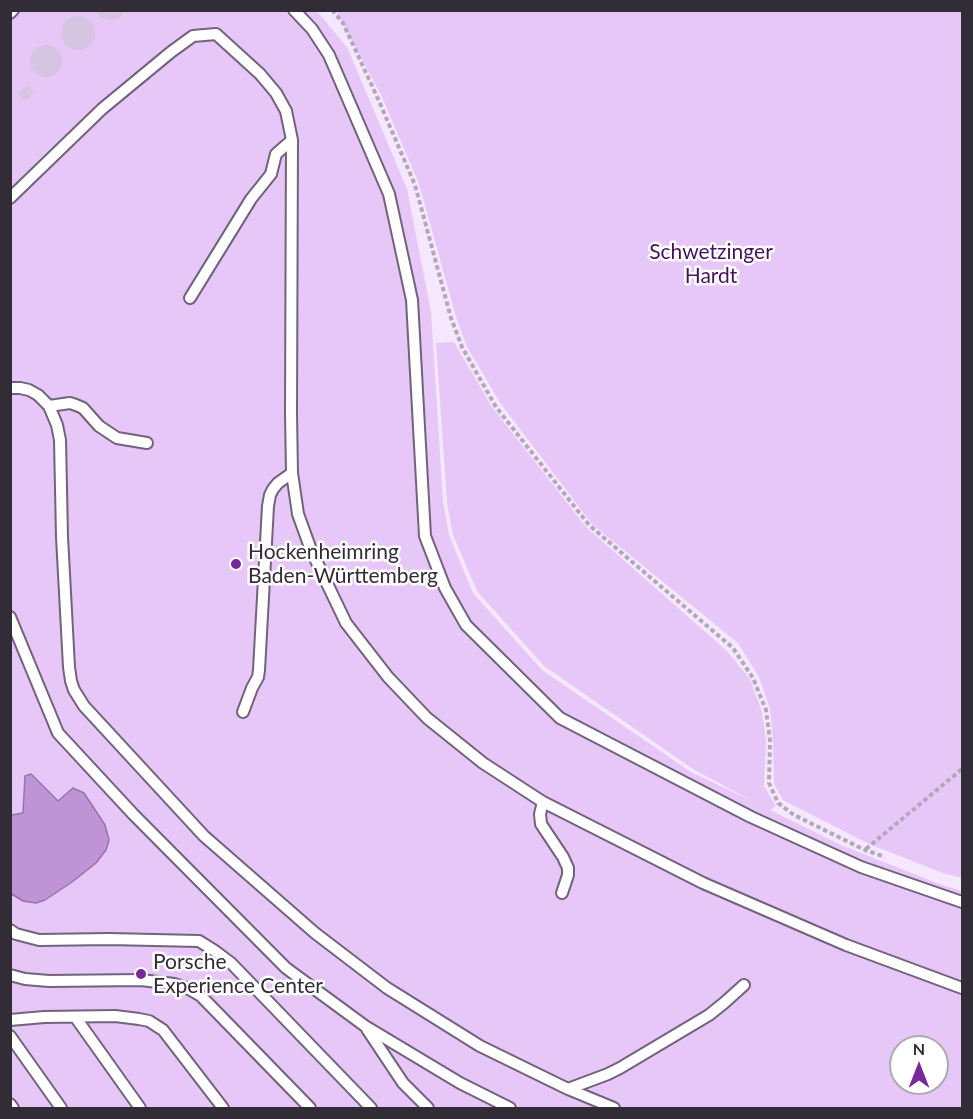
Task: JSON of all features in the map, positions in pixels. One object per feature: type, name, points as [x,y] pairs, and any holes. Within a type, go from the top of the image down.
[{"type":"lane","points":[[294,10],[312,29],[329,55],[389,194],[412,300],[425,536],[445,588],[466,625],[560,718],[752,817],[861,867],[963,902]]},
{"type":"lane","points":[[10,198],[102,110],[171,52],[193,36],[216,34],[261,74],[286,111],[292,140],[291,413],[292,473],[298,514],[311,550],[346,623],[388,677],[427,718],[483,764],[543,802],[703,883],[846,945],[963,988]]},
{"type":"lane","points":[[190,298],[251,199],[271,174],[276,154],[292,140]]},
{"type":"lane","points":[[10,388],[29,390],[38,395],[49,406],[57,424],[60,440],[62,537],[69,667],[74,690],[84,706],[204,836],[315,933],[387,988],[480,1046],[568,1089],[614,1108]]},
{"type":"lane","points":[[49,406],[70,403],[83,408],[99,426],[117,438],[147,443]]},
{"type":"lane","points":[[243,712],[259,670],[270,495],[278,483],[292,473]]},
{"type":"lane","points":[[10,617],[58,734],[133,814],[286,968],[365,1026],[460,1083],[510,1108]]},
{"type":"lane","points":[[543,802],[540,814],[541,824],[568,868],[562,893]]},
{"type":"lane","points":[[10,930],[16,934],[39,940],[199,941],[231,963],[371,1108]]},
{"type":"lane","points":[[10,975],[49,981],[141,980],[187,988],[201,996],[310,1108]]},
{"type":"lane","points":[[568,1089],[620,1068],[709,1015],[744,985]]},
{"type":"lane","points":[[10,1020],[115,1016],[148,1021],[163,1030],[223,1108]]},
{"type":"lane","points":[[76,1018],[140,1108]]},
{"type":"lane","points":[[365,1026],[403,1083],[428,1108]]},
{"type":"lane","points":[[10,1036],[61,1108]]},
{"type":"lane","points":[[10,1104],[13,1108]]},
{"type":"path","points":[[332,10],[343,23],[415,185],[451,318],[462,347],[496,407],[589,525],[732,648],[753,678],[766,710],[770,740],[769,783],[778,803],[794,815],[865,850],[887,858]]},
{"type":"path","points":[[865,850],[963,769]]},
{"type":"green space","name":"Hockenheimring Baden-Württemberg","points":[[11,11],[317,11],[347,47],[407,189],[431,312],[443,501],[449,535],[473,593],[542,670],[691,772],[754,802],[693,769],[544,666],[477,591],[453,535],[447,503],[436,343],[454,342],[492,407],[586,527],[727,651],[750,679],[762,712],[766,741],[764,786],[776,806],[770,810],[843,846],[962,891],[962,1108],[11,1108]]},
{"type":"green space","name":"Schwetzinger Hardt","points":[[336,11],[962,11],[962,878],[943,873],[869,844],[783,800],[774,784],[770,709],[759,677],[738,643],[592,524],[501,404],[467,347],[456,317],[419,184],[381,95]]},
{"type":"shaded area","points":[[31,774],[58,801],[73,788],[84,793],[105,825],[109,840],[106,850],[96,863],[45,900],[36,903],[23,901],[10,893],[11,815],[23,813],[25,776]]},
{"type":"building","points":[[94,10],[125,10],[120,17],[109,20],[99,16]]},
{"type":"building","points":[[78,16],[90,21],[95,33],[90,45],[78,50],[66,45],[61,33],[66,21]]},
{"type":"building","points":[[46,45],[58,49],[62,61],[58,73],[46,77],[34,73],[30,61],[34,49]]},
{"type":"building","points":[[27,85],[34,92],[25,101],[18,94]]},
{"type":"place","name":"Hockenheimring Baden-Württemberg","points":[[236,564]]},
{"type":"place","name":"Porsche Experience Center","points":[[141,974]]}]
